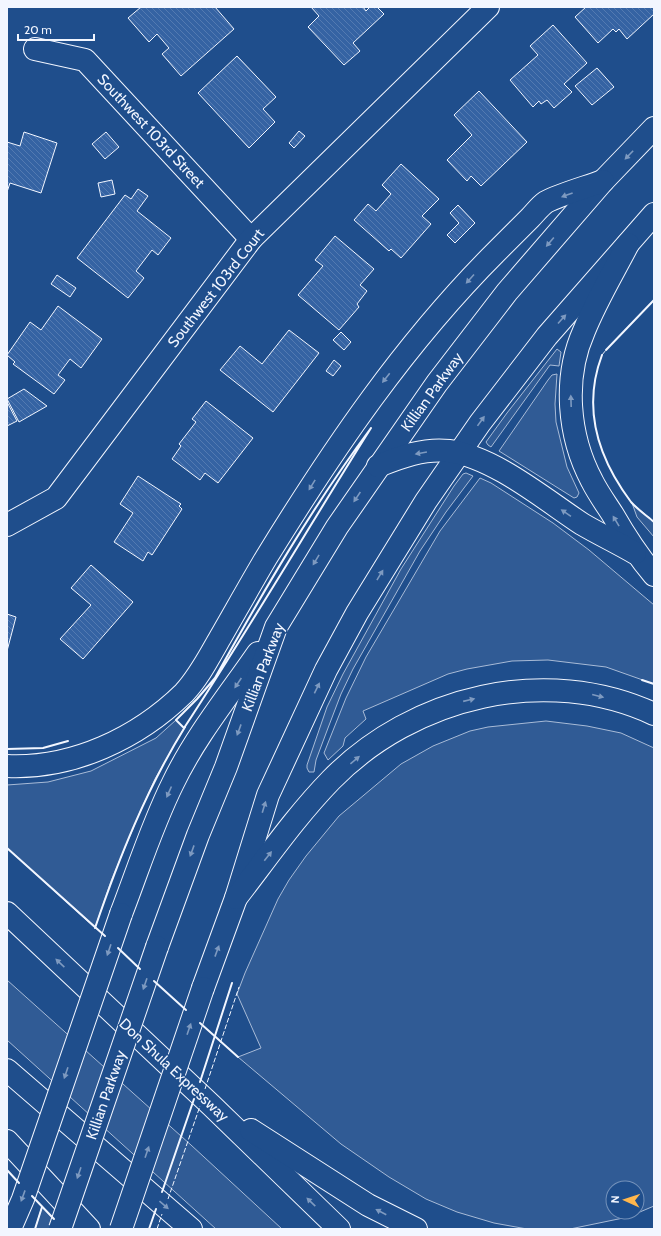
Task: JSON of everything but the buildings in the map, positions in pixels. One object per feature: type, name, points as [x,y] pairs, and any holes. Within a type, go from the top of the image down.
[{"type":"main road","name":"Southwest 103rd Court","points":[[7,525],[56,498],[251,240],[474,11]]},
{"type":"main road","name":"Southwest 103rd Street","points":[[35,49],[85,60],[251,240]]},
{"type":"main road","name":"Killian Parkway","points":[[60,1229],[157,947],[198,835],[226,767],[276,627],[337,527],[437,383],[507,292],[603,181],[654,128]]},
{"type":"main road","points":[[7,766],[33,766],[77,757],[132,733],[149,722],[185,692],[209,658],[265,560],[320,472],[360,413],[405,354],[478,270],[545,203],[603,181]]},
{"type":"main road","points":[[121,1229],[203,988],[236,898],[268,795],[326,670],[391,556],[426,501],[480,422],[546,336],[654,214]]},
{"type":"main road","points":[[628,244],[583,332],[572,372],[571,399],[573,429],[581,456],[592,481],[636,554],[654,575]]},
{"type":"main road","points":[[378,466],[399,458],[431,451],[459,453],[495,468],[583,524],[636,554]]},
{"type":"main road","points":[[10,1229],[23,1199],[121,914],[153,828],[186,758],[276,627]]},
{"type":"main road","points":[[236,898],[301,813],[332,779],[372,746],[412,721],[454,704],[500,693],[546,690],[588,694],[636,706],[654,714]]},
{"type":"main road","name":"Don Shula Expressway","points":[[7,913],[211,1105],[339,1229]]},
{"type":"main road","points":[[7,1070],[191,1229]]},
{"type":"main road","points":[[211,1105],[368,1205],[416,1229]]},
{"type":"main road","points":[[7,1141],[89,1229]]},
{"type":"shaded area","points":[[557,349],[561,352],[559,366],[550,365],[491,447],[488,445],[486,442]]},
{"type":"shaded area","points":[[557,374],[555,404],[556,422],[567,467],[579,493],[577,497],[574,498],[499,451],[548,380],[552,375]]},
{"type":"shaded area","points":[[466,473],[473,476],[446,512],[420,551],[353,669],[341,694],[328,728],[316,760],[314,772],[309,772],[307,765],[327,707],[343,674],[401,569],[454,486],[463,474]]},
{"type":"shaded area","points":[[480,478],[491,483],[553,523],[589,550],[654,605],[654,684],[606,667],[548,660],[512,661],[467,669],[448,674],[363,711],[366,719],[345,738],[343,746],[328,760],[324,753],[346,698],[366,657],[440,531]]},
{"type":"shaded area","points":[[632,503],[654,522],[654,537],[637,517]]},
{"type":"shaded area","points":[[176,720],[184,728],[155,779],[140,812],[111,881],[95,928],[7,848],[7,785],[48,782],[91,771],[156,738]]},
{"type":"shaded area","points":[[546,721],[587,726],[621,733],[654,748],[654,1206],[645,1210],[645,1180],[605,1180],[605,1220],[614,1220],[570,1229],[527,1229],[494,1223],[457,1212],[426,1199],[389,1177],[341,1144],[238,1057],[261,1048],[237,994],[278,899],[306,856],[339,816],[401,764],[433,746],[470,731],[488,727]]},
{"type":"shaded area","points":[[7,980],[282,1229],[216,1229],[7,1040]]},
{"type":"shaded area","points":[[42,1207],[63,1229],[35,1229]]},
{"type":"fence","points":[[602,355],[606,350]]},
{"type":"fence","points":[[205,1089],[239,987]]},
{"type":"fence","points":[[168,1199],[200,1106]]},
{"type":"fence","points":[[157,1229],[162,1214]]},
{"type":"wall","points":[[606,350],[654,300]]},
{"type":"wall","points":[[602,355],[596,375],[593,394],[597,432],[602,450],[619,485],[631,502],[654,522]]},
{"type":"wall","points":[[371,428],[232,653],[184,728],[176,720],[215,678],[251,614],[308,519],[328,488],[371,428]]},
{"type":"wall","points":[[642,680],[654,684]]},
{"type":"wall","points":[[95,928],[134,825],[158,775],[185,727]]},
{"type":"wall","points":[[7,749],[43,748],[68,741]]},
{"type":"wall","points":[[7,848],[105,936]]},
{"type":"wall","points":[[118,948],[140,969]]},
{"type":"wall","points":[[154,981],[186,1010]]},
{"type":"wall","points":[[200,1082],[232,983]]},
{"type":"wall","points":[[200,1023],[238,1057]]},
{"type":"wall","points":[[162,1192],[194,1099]]},
{"type":"wall","points":[[7,1170],[19,1183]]},
{"type":"wall","points":[[32,1196],[54,1219]]},
{"type":"wall","points":[[35,1229],[42,1207]]},
{"type":"wall","points":[[149,1229],[156,1209]]}]
